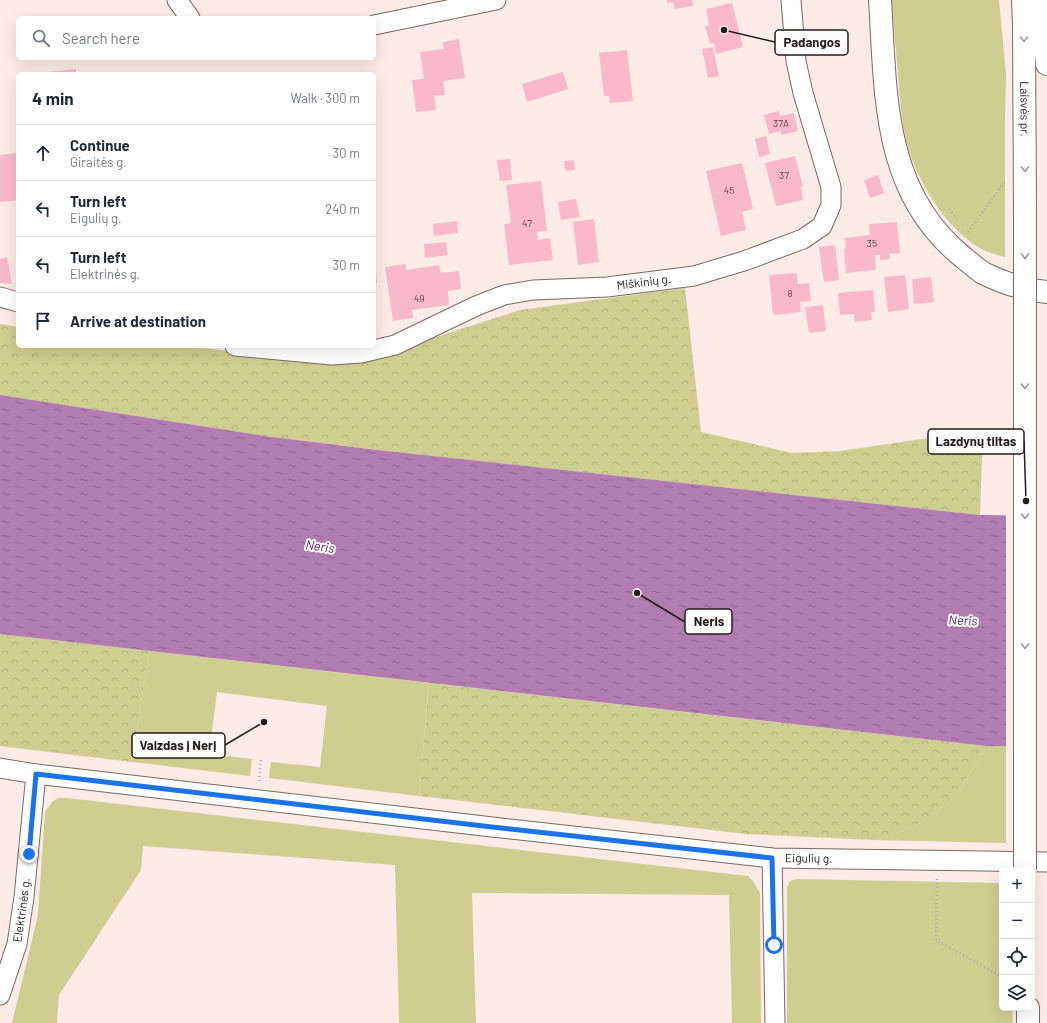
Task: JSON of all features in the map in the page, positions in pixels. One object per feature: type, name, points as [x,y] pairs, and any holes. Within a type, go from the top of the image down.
[{"type":"highway","points":[[880,0],[886,100],[890,129],[895,151],[912,195],[934,228],[954,250],[982,272],[1011,285],[1047,292]]},
{"type":"highway","name":"Laisvės pr.","points":[[1022,0],[1024,34],[1025,217],[1025,867]]},
{"type":"highway","points":[[1036,0],[1045,43],[1047,64]]},
{"type":"highway","points":[[1028,1011],[1028,1023]]},
{"type":"street","points":[[177,0],[189,16]]},
{"type":"street","points":[[376,25],[496,0]]},
{"type":"street","name":"Miškinių g.","points":[[254,348],[332,356],[362,353],[395,345],[476,306],[504,295],[533,290],[607,287],[694,276],[744,261],[803,239],[822,226],[831,205],[831,187],[803,93],[796,62],[791,0]]},
{"type":"street","points":[[0,297],[16,301]]},
{"type":"street","name":"Eigulių g.","points":[[0,768],[36,774],[772,858],[1047,862]]},
{"type":"street","name":"Elektrinės g.","points":[[0,995],[17,944],[24,898],[36,774]]},
{"type":"street","points":[[772,858],[775,1023]]},
{"type":"path","points":[[949,209],[968,233],[1005,181]]},
{"type":"path","points":[[937,861],[936,940],[999,975]]},
{"type":"green space","points":[[891,0],[999,0],[1006,74],[1005,257],[980,248],[961,234],[941,212],[918,173],[905,138]]},
{"type":"green space","points":[[685,288],[701,432],[792,453],[840,451],[983,430],[980,515],[377,450],[265,436],[0,395],[0,324],[16,327],[16,348],[202,348],[352,364],[520,310]]},
{"type":"green space","points":[[0,634],[149,651],[132,762],[0,746]]},
{"type":"green space","points":[[149,651],[429,683],[419,796],[269,778],[271,762],[320,767],[327,706],[217,692],[209,754],[252,759],[250,776],[132,762]]},
{"type":"green space","points":[[429,683],[986,746],[954,800],[913,827],[874,840],[746,834],[419,796]]},
{"type":"green space","points":[[986,746],[1006,746],[1006,843],[874,840],[913,827],[954,800]]},
{"type":"green space","points":[[58,798],[748,876],[753,881],[760,893],[761,1023],[732,1023],[729,895],[472,893],[476,1023],[399,1023],[395,865],[143,846],[141,870],[59,995],[57,1023],[12,1023],[38,915],[45,812],[52,802]]},
{"type":"green space","points":[[797,879],[999,883],[999,1011],[1012,1011],[1013,1023],[787,1023],[787,887],[790,881]]},
{"type":"water","points":[[0,395],[265,436],[377,450],[980,515],[1047,516],[1047,746],[986,746],[0,634]]},
{"type":"pier","points":[[1006,513],[1047,514],[1047,748],[1006,748]]},
{"type":"building","points":[[667,0],[692,0],[693,6],[675,9],[673,2],[667,3]]},
{"type":"building","points":[[732,3],[743,47],[716,54],[714,43],[710,44],[705,26],[709,25],[706,9]]},
{"type":"building","points":[[459,39],[465,78],[443,81],[445,95],[434,96],[436,110],[416,112],[412,80],[424,79],[420,52],[444,49],[443,42]]},
{"type":"building","points":[[713,47],[719,76],[708,78],[702,49]]},
{"type":"building","points":[[627,50],[633,101],[610,103],[609,96],[604,96],[599,53]]},
{"type":"building","points":[[76,69],[76,72],[48,72]]},
{"type":"building","points":[[563,72],[568,89],[527,102],[522,84]]},
{"type":"building","points":[[779,111],[780,116],[794,113],[798,131],[781,135],[781,131],[769,134],[764,115]]},
{"type":"building","points":[[766,136],[770,154],[759,157],[755,139]]},
{"type":"building","points":[[16,153],[16,200],[0,202],[0,155]]},
{"type":"building","points":[[795,156],[803,187],[801,187],[803,200],[776,206],[765,163]]},
{"type":"building","points":[[510,159],[512,180],[500,181],[497,160]]},
{"type":"building","points":[[574,160],[575,170],[565,171],[564,161]]},
{"type":"building","points":[[742,163],[753,209],[742,212],[746,230],[721,236],[706,171]]},
{"type":"building","points":[[878,175],[884,193],[870,198],[864,180]]},
{"type":"building","points":[[541,181],[547,231],[537,232],[538,240],[550,238],[553,260],[509,265],[504,224],[511,223],[506,185]]},
{"type":"building","points":[[576,199],[580,217],[561,220],[558,202]]},
{"type":"building","points":[[594,219],[599,262],[578,265],[573,222]]},
{"type":"building","points":[[457,221],[458,233],[434,236],[433,224]]},
{"type":"building","points":[[897,222],[900,253],[889,254],[890,259],[880,260],[880,255],[875,255],[876,270],[846,273],[844,249],[846,249],[845,238],[870,235],[869,224]]},
{"type":"building","points":[[446,242],[448,255],[425,258],[424,244]]},
{"type":"building","points":[[835,245],[839,280],[824,282],[819,247]]},
{"type":"building","points":[[7,257],[12,284],[0,283],[0,259]]},
{"type":"building","points":[[406,264],[406,270],[439,265],[441,273],[459,271],[461,289],[448,291],[449,305],[412,310],[413,318],[393,321],[385,267]]},
{"type":"building","points":[[797,273],[798,284],[809,283],[811,301],[800,302],[801,312],[773,315],[769,275]]},
{"type":"building","points":[[905,275],[909,309],[888,312],[884,277]]},
{"type":"building","points":[[931,277],[934,302],[914,304],[912,279]]},
{"type":"building","points":[[873,290],[875,312],[871,312],[872,320],[855,322],[854,314],[840,315],[838,293]]},
{"type":"building","points":[[823,305],[826,331],[809,333],[805,307]]},
{"type":"place","name":"Padangos","points":[[724,30]]},
{"type":"place","name":"Lazdynų tiltas","points":[[1026,501]]},
{"type":"place","name":"Neris","points":[[637,593]]},
{"type":"place","name":"Vaizdas į Nerį","points":[[264,722]]},
{"type":"route","points":[[29,854],[36,774],[772,858],[774,945]]}]
